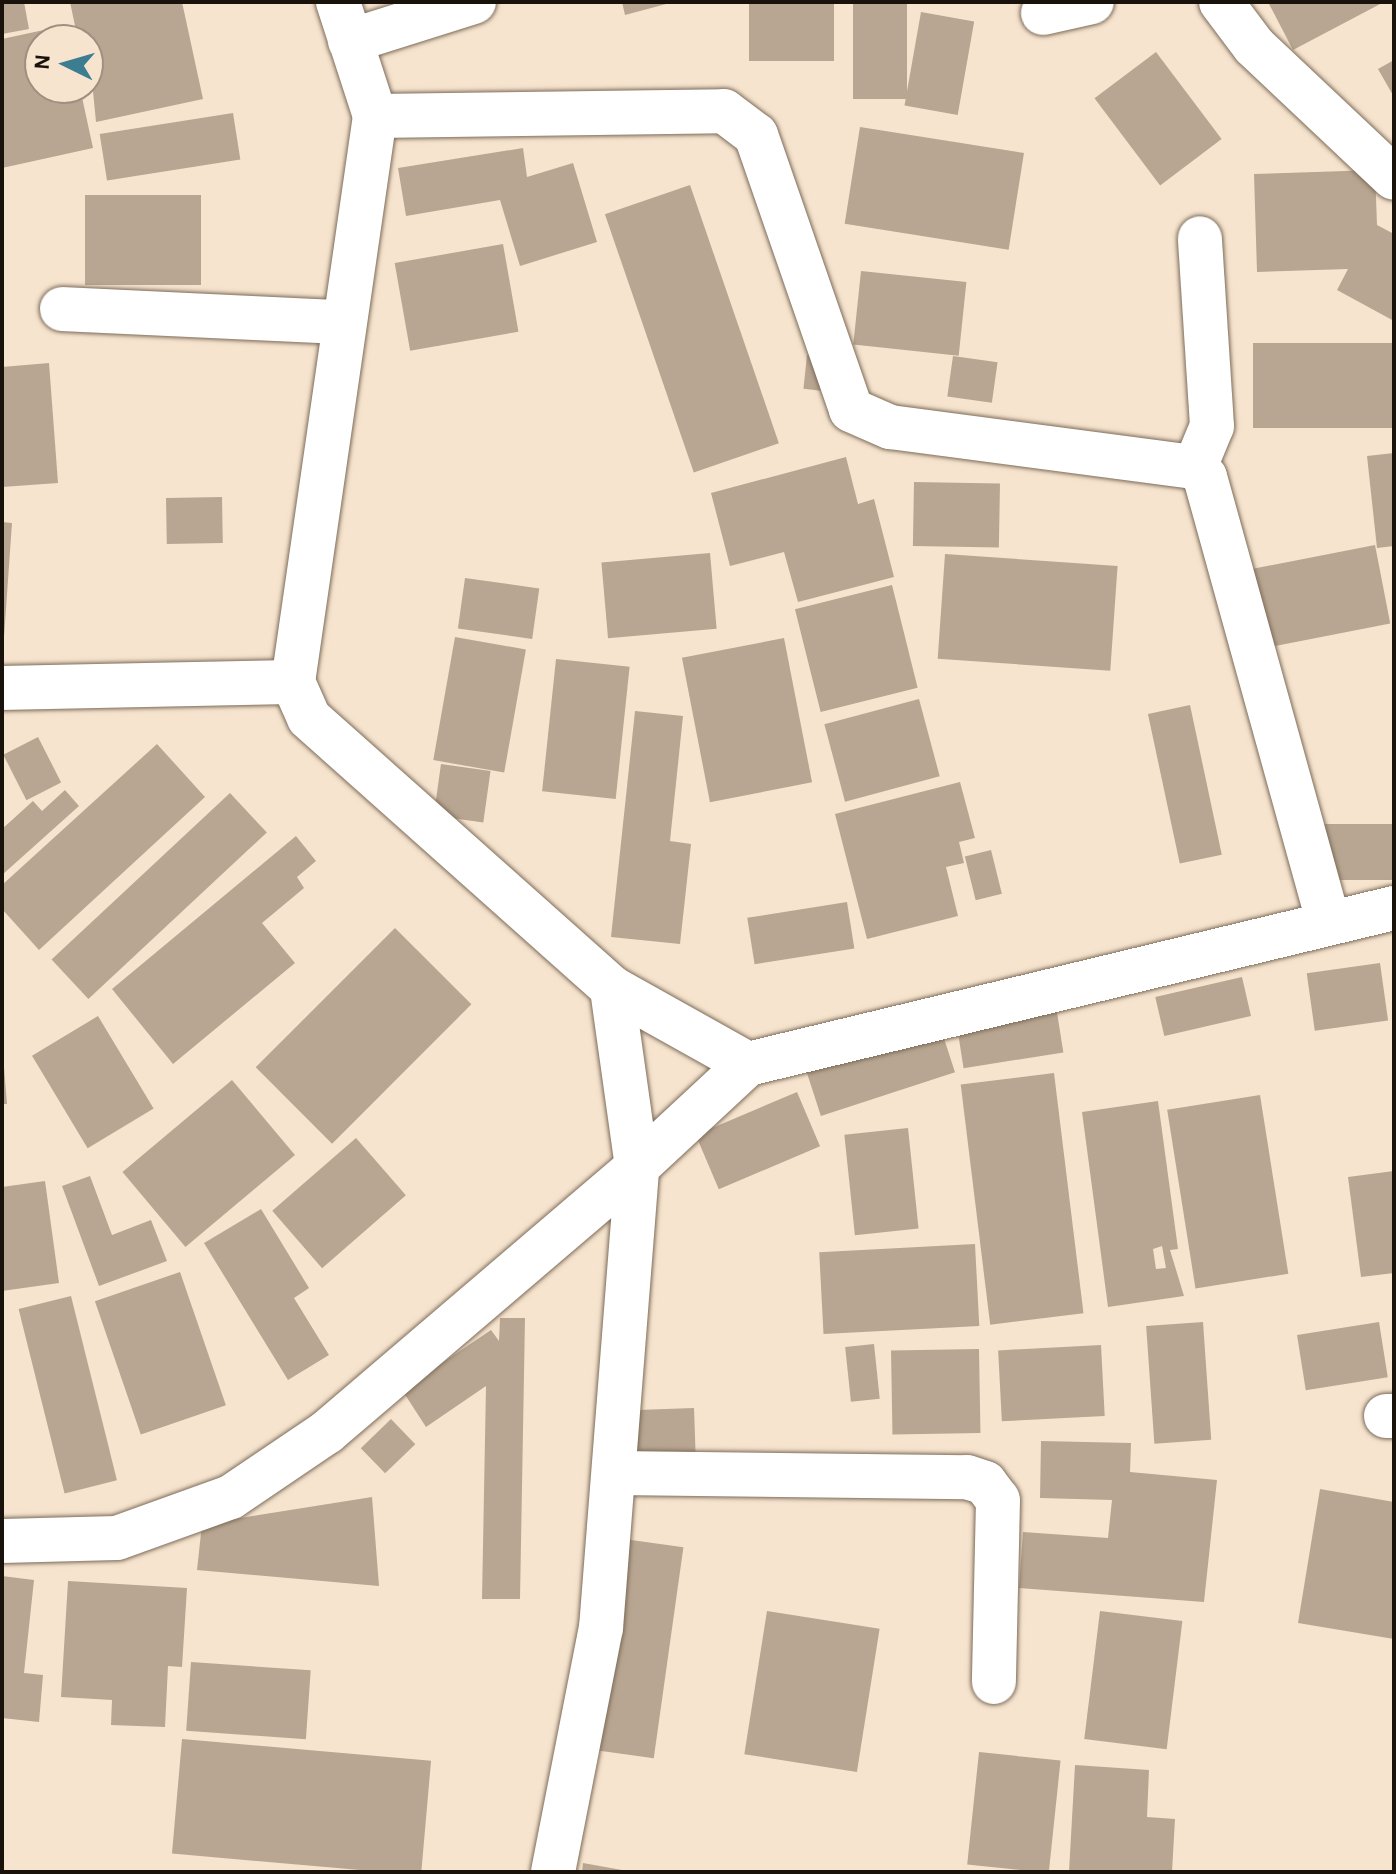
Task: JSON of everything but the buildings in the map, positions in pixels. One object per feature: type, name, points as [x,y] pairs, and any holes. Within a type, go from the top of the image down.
[{"type":"street","points":[[474,2],[344,21],[375,116],[340,322],[293,682],[309,718],[612,988],[748,1064]]},
{"type":"street","points":[[1043,13],[1092,2]]},
{"type":"street","points":[[1221,2],[1254,46],[1394,178]]},
{"type":"street","points":[[375,116],[724,111],[756,135],[851,410],[890,427],[1195,467],[1205,477],[1327,918]]},
{"type":"street","points":[[1195,467],[1212,426],[1200,238]]},
{"type":"street","points":[[62,309],[340,322]]},
{"type":"street","points":[[2,688],[293,682]]},
{"type":"street","points":[[2,1541],[117,1538],[231,1497],[327,1432],[637,1167],[748,1064],[1327,918],[1394,908]]},
{"type":"street","points":[[553,1872],[601,1628],[637,1167],[612,988]]},
{"type":"street","points":[[615,1473],[967,1477],[985,1483],[998,1500],[994,1682]]}]
